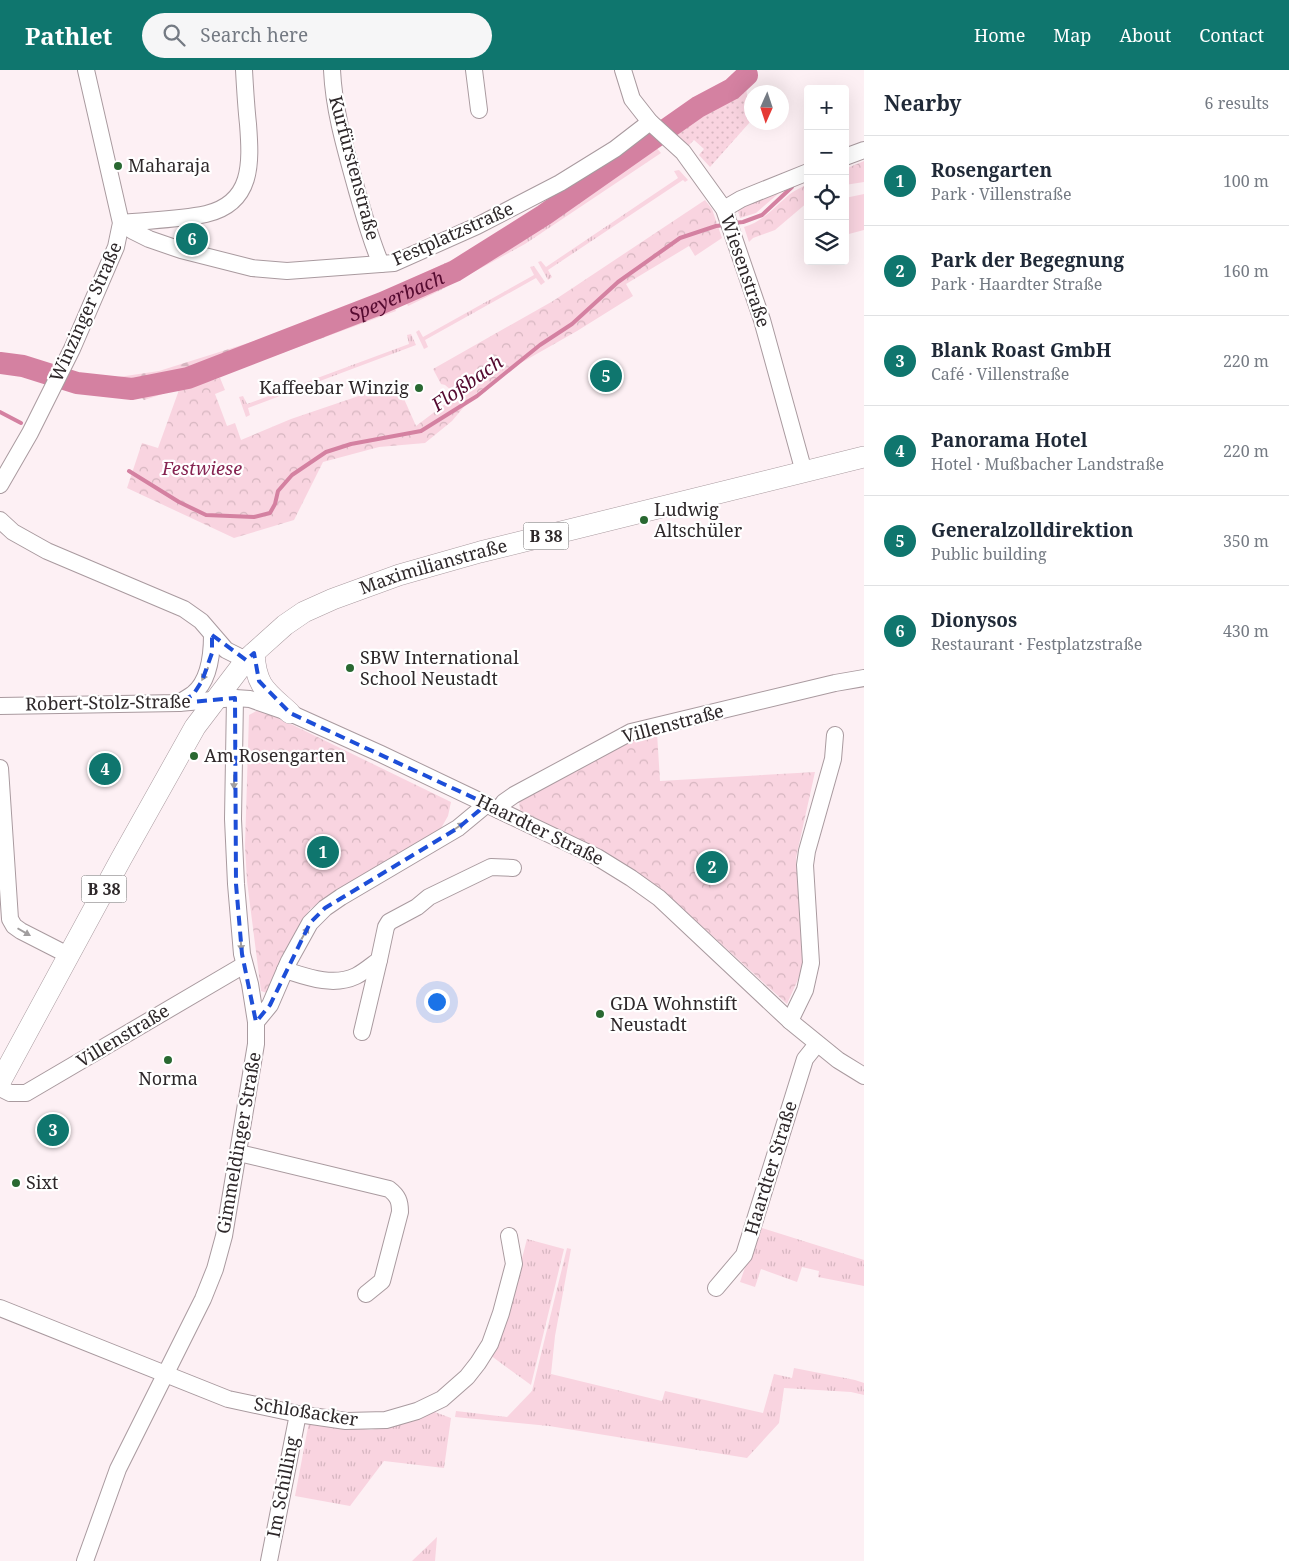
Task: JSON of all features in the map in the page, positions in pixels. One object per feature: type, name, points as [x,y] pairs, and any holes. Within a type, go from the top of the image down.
[{"type":"main road","name":"Maximilianstraße","points":[[225,698],[250,657],[285,625],[304,612],[358,589],[480,552],[864,457]]},
{"type":"main road","points":[[250,657],[263,689],[290,713]]},
{"type":"main road","name":"B 38","points":[[0,1082],[185,742],[225,698]]},
{"type":"street","name":"Winzinger Straße","points":[[0,485],[33,428],[90,310],[116,247],[121,223],[86,70]]},
{"type":"street","points":[[121,223],[207,213],[229,204],[235,198],[245,182],[249,162],[244,70]]},
{"type":"street","name":"Kurfürstenstraße","points":[[332,70],[335,107],[340,129],[381,264]]},
{"type":"street","points":[[474,70],[479,110]]},
{"type":"street","name":"Wiesenstraße","points":[[623,70],[632,99],[652,124],[683,152],[728,220],[762,320],[804,472]]},
{"type":"street","name":"Festplatzstraße","points":[[121,223],[149,239],[181,250],[252,268],[287,271],[394,263],[477,226],[560,183],[652,124]]},
{"type":"street","points":[[849,156],[864,150]]},
{"type":"street","points":[[728,220],[741,199],[804,174]]},
{"type":"street","points":[[0,520],[13,532],[47,551],[184,609],[201,621],[226,650],[250,657]]},
{"type":"street","points":[[179,703],[192,694],[202,681],[210,665],[212,635]]},
{"type":"street","name":"Villenstraße","points":[[256,1022],[270,1004],[285,970],[310,923],[325,908],[357,887],[514,795],[631,732],[835,683],[864,678]]},
{"type":"street","name":"Robert-Stolz-Straße","points":[[0,706],[179,703],[225,698]]},
{"type":"street","name":"Haardter Straße","points":[[225,698],[250,699],[290,713],[597,857],[647,889],[790,1021],[838,1060],[864,1076]]},
{"type":"street","name":"Gimmeldinger Straße","points":[[85,1561],[118,1469],[203,1299],[215,1269],[224,1236],[256,1044],[256,1022],[250,984],[244,965],[236,884],[225,698]]},
{"type":"street","points":[[790,1021],[805,990],[811,963],[805,865],[807,851],[833,759],[835,735]]},
{"type":"street","points":[[0,768],[10,919],[14,926],[21,931],[68,955]]},
{"type":"street","points":[[362,1032],[386,927],[389,922],[417,907],[429,897],[491,867],[513,868]]},
{"type":"street","points":[[285,970],[318,979],[342,980],[355,976],[379,960]]},
{"type":"street","name":"Villenstraße","points":[[0,1088],[10,1093],[26,1093],[244,965]]},
{"type":"street","name":"Haardter Straße","points":[[716,1288],[744,1255],[805,1059],[817,1044]]},
{"type":"street","points":[[238,1153],[389,1189],[396,1195],[400,1202],[400,1212],[382,1282],[366,1294]]},
{"type":"street","name":"Schloßacker","points":[[0,1308],[228,1399],[298,1414],[346,1421],[386,1420],[417,1411],[436,1402],[467,1377],[478,1363],[490,1344],[501,1313],[514,1264],[509,1236]]},
{"type":"street","name":"Im Schilling","points":[[269,1561],[298,1414]]},
{"type":"highlighted area","points":[[212,635],[246,660],[254,653],[259,681],[290,713],[487,804],[458,828],[325,908],[310,923],[270,1005],[256,1022],[242,954],[236,884],[235,698],[179,703],[193,695],[202,681],[212,653]]},
{"type":"green space","points":[[744,87],[744,129],[710,167],[699,155],[704,149],[694,140],[688,146],[673,131],[704,110]]},
{"type":"green space","points":[[648,138],[661,153],[525,244],[408,306],[398,285],[497,239]]},
{"type":"green space","points":[[864,161],[864,182],[849,184],[849,167]]},
{"type":"green space","points":[[679,170],[688,180],[685,182],[683,180],[548,270],[552,277],[548,280],[538,262],[541,261],[546,267],[678,178],[674,171]]},
{"type":"green space","points":[[804,186],[804,205],[775,230],[753,238],[749,242],[744,227],[763,217],[796,190]]},
{"type":"green space","points":[[786,187],[756,213],[740,218],[739,205]]},
{"type":"green space","points":[[864,194],[864,230],[849,234],[849,220],[849,197]]},
{"type":"green space","name":"Festwiese","points":[[705,200],[712,209],[722,238],[695,256],[689,246],[626,284],[633,296],[577,331],[505,372],[473,396],[452,421],[425,443],[379,447],[323,462],[294,520],[234,538],[127,488],[142,443],[158,448],[179,390],[220,378],[225,390],[215,394],[227,426],[235,423],[241,440],[291,419],[397,383],[416,426],[457,395],[441,384],[433,369],[553,301]]},
{"type":"green space","points":[[534,266],[545,282],[541,285],[536,278],[425,340],[428,347],[424,349],[416,332],[419,330],[423,337],[534,275],[530,267]]},
{"type":"green space","points":[[389,294],[396,311],[219,376],[144,400],[130,386],[74,379],[75,373],[112,378],[159,371],[343,313]]},
{"type":"green space","points":[[411,334],[416,345],[248,408],[250,415],[246,417],[239,397],[243,396],[247,404],[409,344],[407,335]]},
{"type":"green space","points":[[260,709],[451,802],[448,816],[440,830],[390,858],[310,909],[288,945],[267,993],[261,991],[247,881],[245,846],[249,715]]},
{"type":"green space","points":[[657,733],[660,781],[815,772],[796,858],[804,966],[787,1004],[660,888],[611,856],[520,810],[519,798],[617,745]]},
{"type":"green space","points":[[759,1227],[864,1260],[864,1286],[818,1277],[819,1271],[802,1267],[797,1282],[761,1269],[755,1287],[740,1282]]},
{"type":"green space","points":[[527,1239],[564,1249],[531,1385],[490,1355],[504,1328]]},
{"type":"green space","points":[[567,1248],[571,1249],[555,1336],[551,1374],[662,1401],[665,1391],[763,1413],[774,1374],[792,1378],[794,1368],[864,1383],[864,1395],[851,1392],[784,1388],[779,1423],[747,1458],[549,1426],[455,1417],[456,1411],[507,1417],[532,1391]]},
{"type":"green space","points":[[432,1411],[451,1418],[444,1468],[384,1461],[350,1506],[295,1496],[309,1422],[371,1430],[409,1422]]},
{"type":"green space","points":[[437,1537],[435,1561],[412,1561]]},
{"type":"waterway","name":"Speyerbach","points":[[0,363],[23,366],[77,383],[132,389],[188,378],[382,303],[455,271],[544,215],[698,107],[732,89],[747,75]]},
{"type":"waterway","name":"Floßbach","points":[[734,223],[743,222],[762,215],[792,187]]},
{"type":"waterway","name":"Floßbach","points":[[129,471],[179,502],[206,515],[254,517],[270,513],[275,504],[278,491],[292,475],[326,452],[351,444],[421,431],[477,396],[540,345],[572,324],[618,282],[680,238],[716,226],[725,225]]},
{"type":"waterway","name":"Floßbach","points":[[0,412],[21,423]]},
{"type":"place","name":"Maharaja","points":[[118,166]]},
{"type":"place","name":"Dionysos","points":[[192,239]]},
{"type":"place","name":"Generalzolldirektion","points":[[606,376]]},
{"type":"place","name":"Kaffeebar Winzig","points":[[419,388]]},
{"type":"place","name":"Ludwig Altschüler","points":[[644,520]]},
{"type":"place","name":"SBW International School Neustadt","points":[[350,668]]},
{"type":"place","name":"Am Rosengarten","points":[[194,756]]},
{"type":"place","name":"Panorama Hotel","points":[[105,769]]},
{"type":"place","name":"Rosengarten","points":[[323,852]]},
{"type":"place","name":"Park der Begegnung","points":[[712,867]]},
{"type":"place","name":"GDA Wohnstift Neustadt","points":[[600,1014]]},
{"type":"place","name":"Norma","points":[[168,1060]]},
{"type":"place","name":"Blank Roast GmbH","points":[[53,1130]]},
{"type":"place","name":"Sixt","points":[[16,1183]]}]
